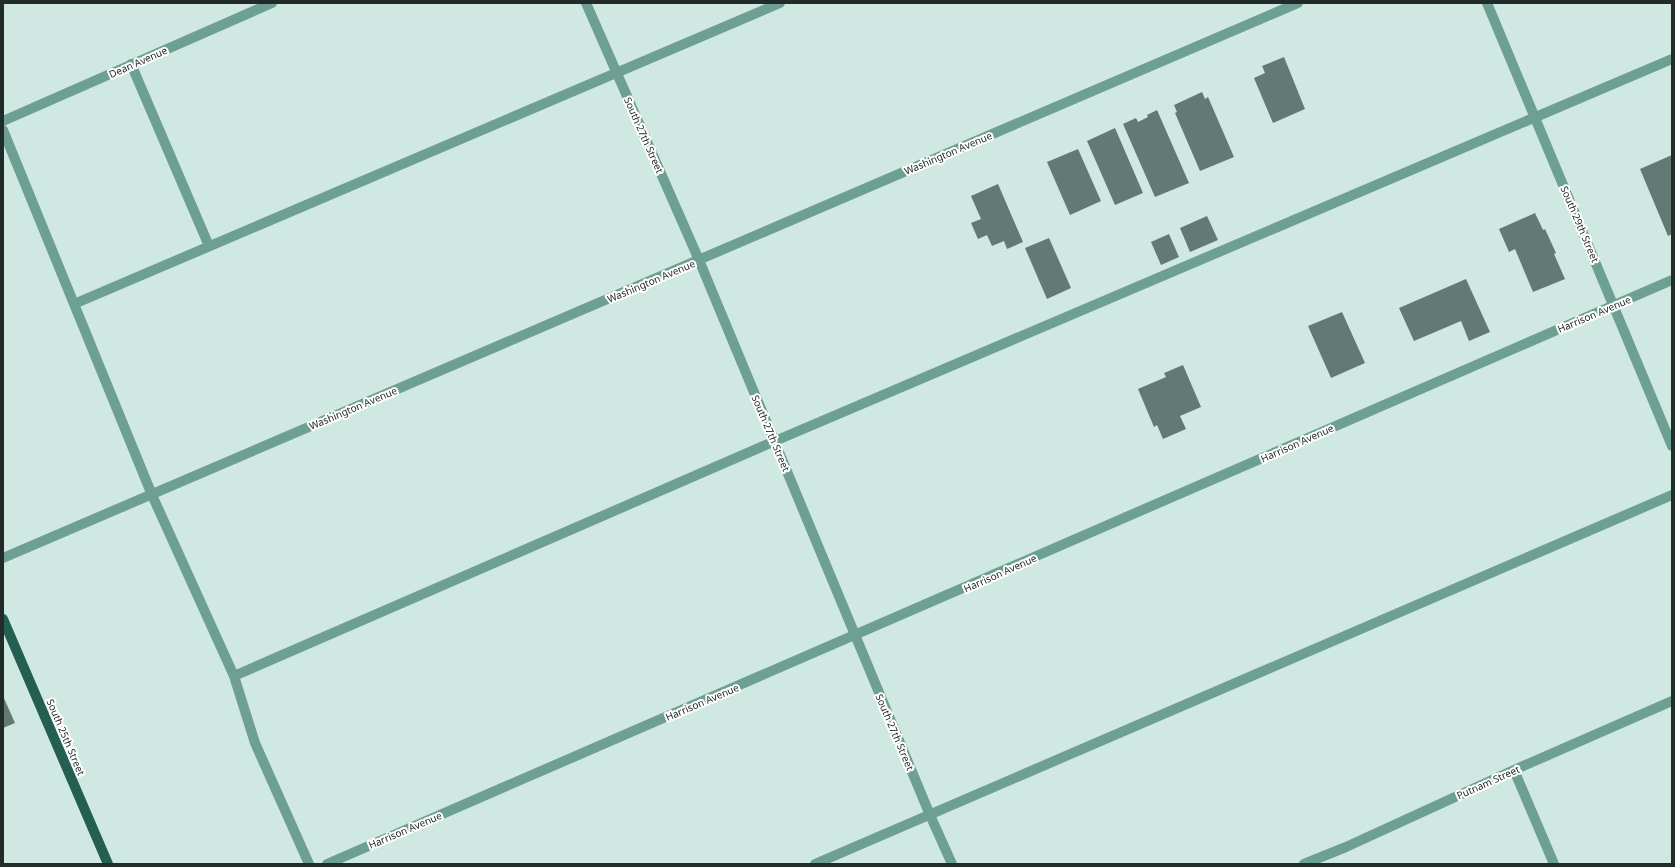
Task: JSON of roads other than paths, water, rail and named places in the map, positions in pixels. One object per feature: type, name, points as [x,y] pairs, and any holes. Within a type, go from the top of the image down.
[{"type":"main road","name":"South 25th Street","points":[[3,619],[108,864]]},
{"type":"street","name":"Dean Avenue","points":[[3,120],[272,3]]},
{"type":"street","name":"South 27th Street","points":[[586,3],[699,260],[855,636],[952,864]]},
{"type":"street","points":[[74,304],[617,74],[780,3]]},
{"type":"street","name":"Washington Avenue","points":[[3,558],[1298,3]]},
{"type":"street","name":"South 29th Street","points":[[1487,3],[1672,446]]},
{"type":"street","points":[[234,676],[774,441],[1672,58]]},
{"type":"street","points":[[131,64],[210,246]]},
{"type":"street","points":[[3,130],[152,495],[234,676],[256,743],[309,864]]},
{"type":"street","name":"Harrison Avenue","points":[[327,864],[1672,280]]},
{"type":"street","points":[[815,864],[1672,495]]},
{"type":"street","name":"Putnam Street","points":[[1304,864],[1672,701]]},
{"type":"street","points":[[1514,770],[1554,864]]}]
